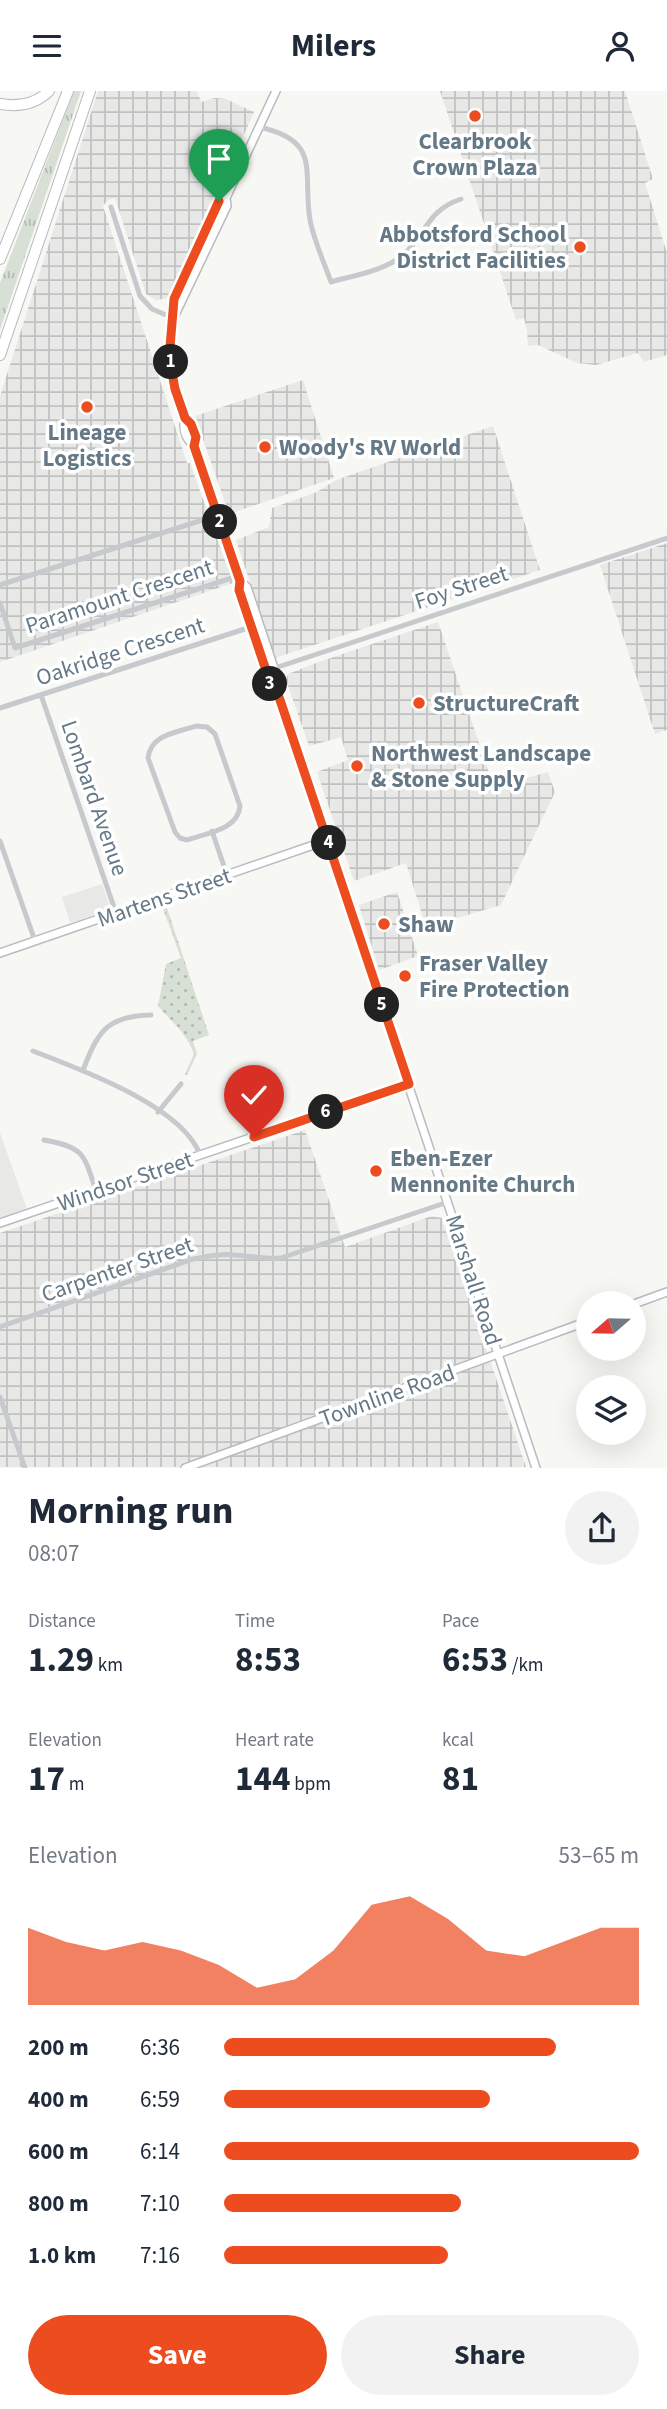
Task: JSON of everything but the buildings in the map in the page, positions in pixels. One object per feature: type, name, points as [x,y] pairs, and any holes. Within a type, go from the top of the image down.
[{"type":"highway","points":[[0,104],[22,105],[33,102],[49,91]]},
{"type":"highway","points":[[0,259],[68,91]]},
{"type":"highway","points":[[0,355],[90,91]]},
{"type":"main road","name":"Marshall Road","points":[[173,318],[227,206],[226,198],[276,91]]},
{"type":"main road","name":"Marshall Road","points":[[226,198],[219,201],[174,299],[171,367],[185,418],[183,426],[188,440],[194,446],[239,578],[239,590],[251,627],[270,670]]},
{"type":"main road","points":[[189,286],[195,262],[204,244],[201,241]]},
{"type":"main road","name":"Marshall Road","points":[[239,578],[247,587],[270,670],[272,688],[278,694],[328,840],[536,1468]]},
{"type":"main road","name":"Martens Street","points":[[0,953],[328,840]]},
{"type":"main road","name":"Windsor Street","points":[[0,1223],[409,1084]]},
{"type":"main road","points":[[646,1300],[667,1292]]},
{"type":"main road","name":"Townline Road","points":[[185,1468],[576,1326]]},
{"type":"street","points":[[259,127],[274,130],[292,139],[307,159],[311,224],[331,282],[384,266],[402,255],[438,211],[446,204],[461,199]]},
{"type":"street","points":[[111,207],[140,296],[152,309],[173,318]]},
{"type":"street","name":"Paramount Crescent","points":[[0,585],[218,515]]},
{"type":"street","name":"Foy Street","points":[[270,670],[667,538]]},
{"type":"street","name":"Paramount Crescent","points":[[0,603],[15,648],[239,578]]},
{"type":"street","name":"Oakridge Crescent","points":[[0,708],[251,627]]},
{"type":"street","name":"Lombard Avenue","points":[[41,695],[116,913]]},
{"type":"street","points":[[196,726],[207,727],[215,734],[240,806],[239,817],[232,824],[212,831],[187,840],[180,838],[175,832],[148,758],[149,747],[157,739],[196,726]]},
{"type":"street","points":[[212,831],[227,876]]},
{"type":"street","points":[[0,841],[35,941]]},
{"type":"street","points":[[83,1070],[94,1041],[111,1022],[132,1015],[151,1015]]},
{"type":"street","points":[[33,1051],[121,1087],[189,1135],[200,1155]]},
{"type":"street","points":[[158,1112],[181,1084]]},
{"type":"street","points":[[44,1140],[66,1144],[80,1152],[96,1191]]},
{"type":"street","name":"Carpenter Street","points":[[0,1327],[193,1259],[225,1255],[259,1259],[281,1258],[448,1202]]},
{"type":"street","points":[[0,1397],[24,1468]]},
{"type":"shaded area","points":[[98,91],[197,91],[201,102],[215,98],[226,99],[254,112],[201,232],[168,298],[156,300],[146,294],[115,198],[108,200],[103,206],[187,463],[190,463],[233,583],[0,662],[0,396]]},
{"type":"shaded area","points":[[440,91],[625,91],[653,179],[645,183],[667,253],[667,355],[644,362],[638,353],[596,365],[577,363],[538,345],[528,346],[524,318],[516,320]]},
{"type":"shaded area","name":"Woody's RV World","points":[[303,380],[334,478],[229,514],[195,416]]},
{"type":"shaded area","points":[[493,426],[540,570],[275,658],[236,540],[269,527],[272,508],[317,492],[336,480]]},
{"type":"shaded area","points":[[667,543],[667,730],[655,734],[600,565]]},
{"type":"shaded area","name":"StructureCraft","points":[[438,622],[494,787],[548,772],[555,792],[501,905],[426,927],[406,863],[354,881],[317,772],[348,760],[341,737],[309,746],[286,680],[288,674],[316,663]]},
{"type":"shaded area","points":[[102,884],[109,904],[105,911],[70,923],[62,897]]},
{"type":"shaded area","points":[[397,892],[418,956],[379,970],[359,905]]},
{"type":"shaded area","points":[[305,1130],[345,1247],[432,1216],[442,1218],[526,1467],[0,1467],[0,1233]]},
{"type":"shaded area","points":[[0,1133],[28,1212],[0,1222]]},
{"type":"green space","points":[[74,91],[81,91],[0,330],[0,283]]},
{"type":"green space","points":[[165,902],[209,1035],[193,1041],[197,1054],[187,1075],[185,1074],[194,1054],[183,1034],[158,1006],[166,964],[181,958],[161,903]]},
{"type":"place","name":"Clearbrook Crown Plaza","points":[[475,116]]},
{"type":"place","name":"Abbotsford School District Facilities","points":[[580,247]]},
{"type":"place","name":"Lineage Logistics","points":[[87,407]]},
{"type":"place","name":"Woody's RV World","points":[[265,447]]},
{"type":"place","name":"StructureCraft","points":[[419,703]]},
{"type":"place","name":"Northwest Landscape & Stone Supply","points":[[357,766]]},
{"type":"place","name":"Shaw","points":[[384,924]]},
{"type":"place","name":"Fraser Valley Fire Protection","points":[[405,976]]},
{"type":"place","name":"Eben-Ezer Mennonite Church","points":[[376,1171]]},
{"type":"route","points":[[219,201],[174,299],[170,347],[175,389],[185,418],[191,424],[196,437],[194,446],[240,581],[239,590],[272,688],[278,694],[409,1084],[254,1137]]}]
